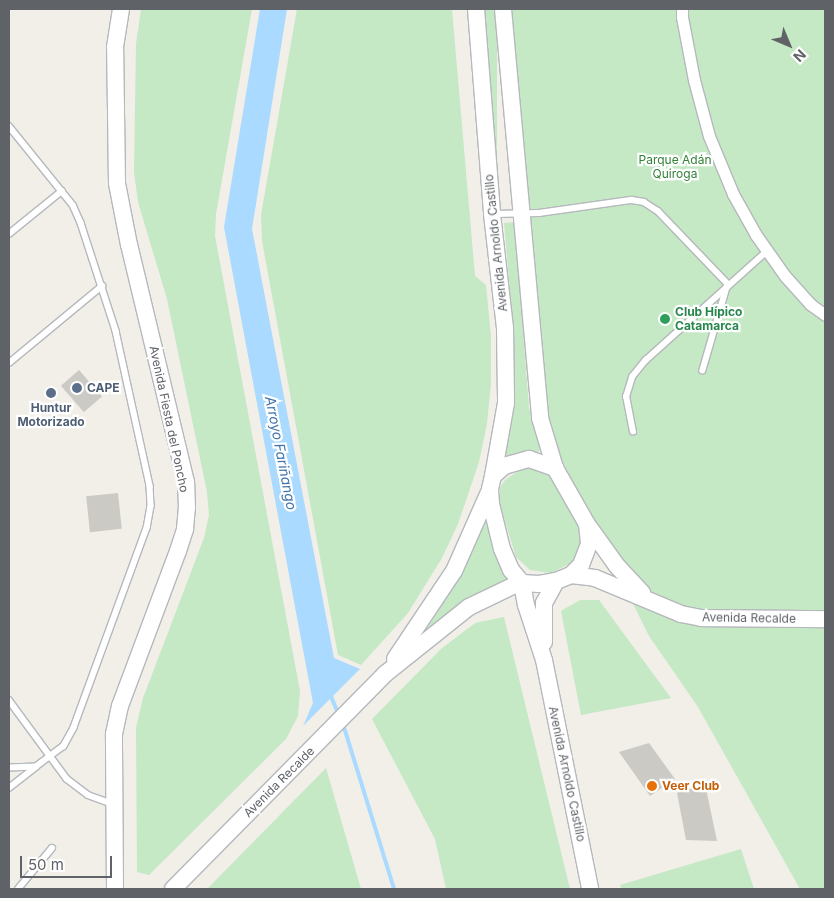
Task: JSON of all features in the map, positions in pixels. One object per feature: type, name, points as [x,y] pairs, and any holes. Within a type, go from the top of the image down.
[{"type":"main road","name":"Avenida Fiesta del Poncho","points":[[115,887],[114,734],[120,706],[178,551],[185,529],[187,508],[186,482],[118,191],[115,47],[121,9]]},
{"type":"main road","name":"Avenida Arnoldo Castillo","points":[[476,9],[492,214],[505,328],[506,393],[501,438],[492,483]]},
{"type":"main road","name":"Avenida Arnoldo Castillo","points":[[503,9],[540,418],[555,468]]},
{"type":"main road","points":[[529,459],[555,468],[587,524],[589,544],[586,556],[563,578],[539,584],[521,582],[510,570],[502,549],[494,519],[492,483],[504,466],[529,459]]},
{"type":"main road","name":"Avenida Recalde","points":[[385,674],[454,570],[492,483]]},
{"type":"main road","name":"Avenida Recalde","points":[[587,524],[617,566],[647,599]]},
{"type":"main road","name":"Avenida Arnoldo Castillo","points":[[544,660],[544,603],[563,578]]},
{"type":"main road","name":"Avenida Recalde","points":[[563,578],[595,578],[681,614],[702,618],[825,619]]},
{"type":"main road","name":"Avenida Arnoldo Castillo","points":[[521,582],[526,605],[544,660],[590,889]]},
{"type":"main road","name":"Avenida Recalde","points":[[174,889],[385,674],[469,607],[521,582]]},
{"type":"street","points":[[682,9],[694,80],[709,136],[734,194],[767,251],[785,276],[810,304],[825,315]]},
{"type":"lane","points":[[9,126],[73,205],[116,331],[150,486],[151,506],[147,528],[74,728],[64,746],[9,788]]},
{"type":"lane","points":[[9,234],[62,192]]},
{"type":"lane","points":[[492,214],[539,213],[632,200],[644,202],[658,211],[728,284]]},
{"type":"lane","points":[[633,432],[626,397],[632,377],[646,360],[728,284],[767,251]]},
{"type":"lane","points":[[703,370],[728,284]]},
{"type":"lane","points":[[9,363],[102,286]]},
{"type":"lane","points":[[9,700],[67,779],[88,795],[114,804]]},
{"type":"lane","points":[[9,768],[36,767]]},
{"type":"lane","points":[[18,889],[52,848]]},
{"type":"green space","points":[[141,9],[252,9],[216,214],[215,236],[300,691],[298,716],[286,739],[149,875],[137,872],[136,728],[143,698],[204,538],[209,515],[207,492],[167,299],[138,202],[134,172],[136,44]]},
{"type":"green space","points":[[297,9],[452,9],[475,276],[486,285],[491,336],[491,383],[487,424],[479,462],[458,524],[442,558],[408,613],[361,665],[338,655],[262,241],[261,215]]},
{"type":"green space","points":[[484,9],[497,9],[497,205],[484,205]]},
{"type":"green space","name":"Parque Adán Quiroga","points":[[511,9],[825,9],[825,889],[800,889],[698,707],[649,636],[552,440],[544,381]]},
{"type":"green space","points":[[515,222],[529,408],[540,450],[538,452],[518,453],[507,457],[505,455],[515,375],[513,325],[504,223]]},
{"type":"green space","points":[[533,467],[541,470],[554,480],[581,530],[582,543],[578,554],[571,563],[551,573],[530,570],[516,557],[500,505],[500,488],[505,480],[521,469]]},
{"type":"green space","points":[[487,520],[499,563],[508,581],[473,595],[423,635],[460,575]]},
{"type":"green space","points":[[580,600],[599,600],[671,698],[581,715],[561,611]]},
{"type":"green space","points":[[504,617],[570,889],[446,889],[435,839],[372,719],[441,649],[475,623]]},
{"type":"green space","points":[[326,768],[361,889],[207,889]]},
{"type":"green space","points":[[741,849],[754,889],[622,889],[620,885]]},
{"type":"water","points":[[260,9],[287,9],[252,229],[334,658],[360,669],[303,726],[313,703],[224,227]]},
{"type":"building","points":[[79,370],[102,396],[84,412],[61,386]]},
{"type":"building","points":[[118,493],[122,529],[90,532],[86,496]]},
{"type":"building","points":[[649,743],[675,779],[650,796],[619,752]]},
{"type":"building","points":[[705,784],[717,841],[686,840],[677,793]]},
{"type":"waterway","name":"Arroyo Fariñango","points":[[330,694],[339,715]]},
{"type":"waterway","name":"Arroyo Fariñango","points":[[343,724],[394,889]]},
{"type":"place","name":"Club Hípico Catamarca","points":[[665,319]]},
{"type":"place","name":"CAPE","points":[[77,388]]},
{"type":"place","name":"Huntur Motorizado","points":[[51,393]]},
{"type":"place","name":"Veer Club","points":[[652,786]]}]
